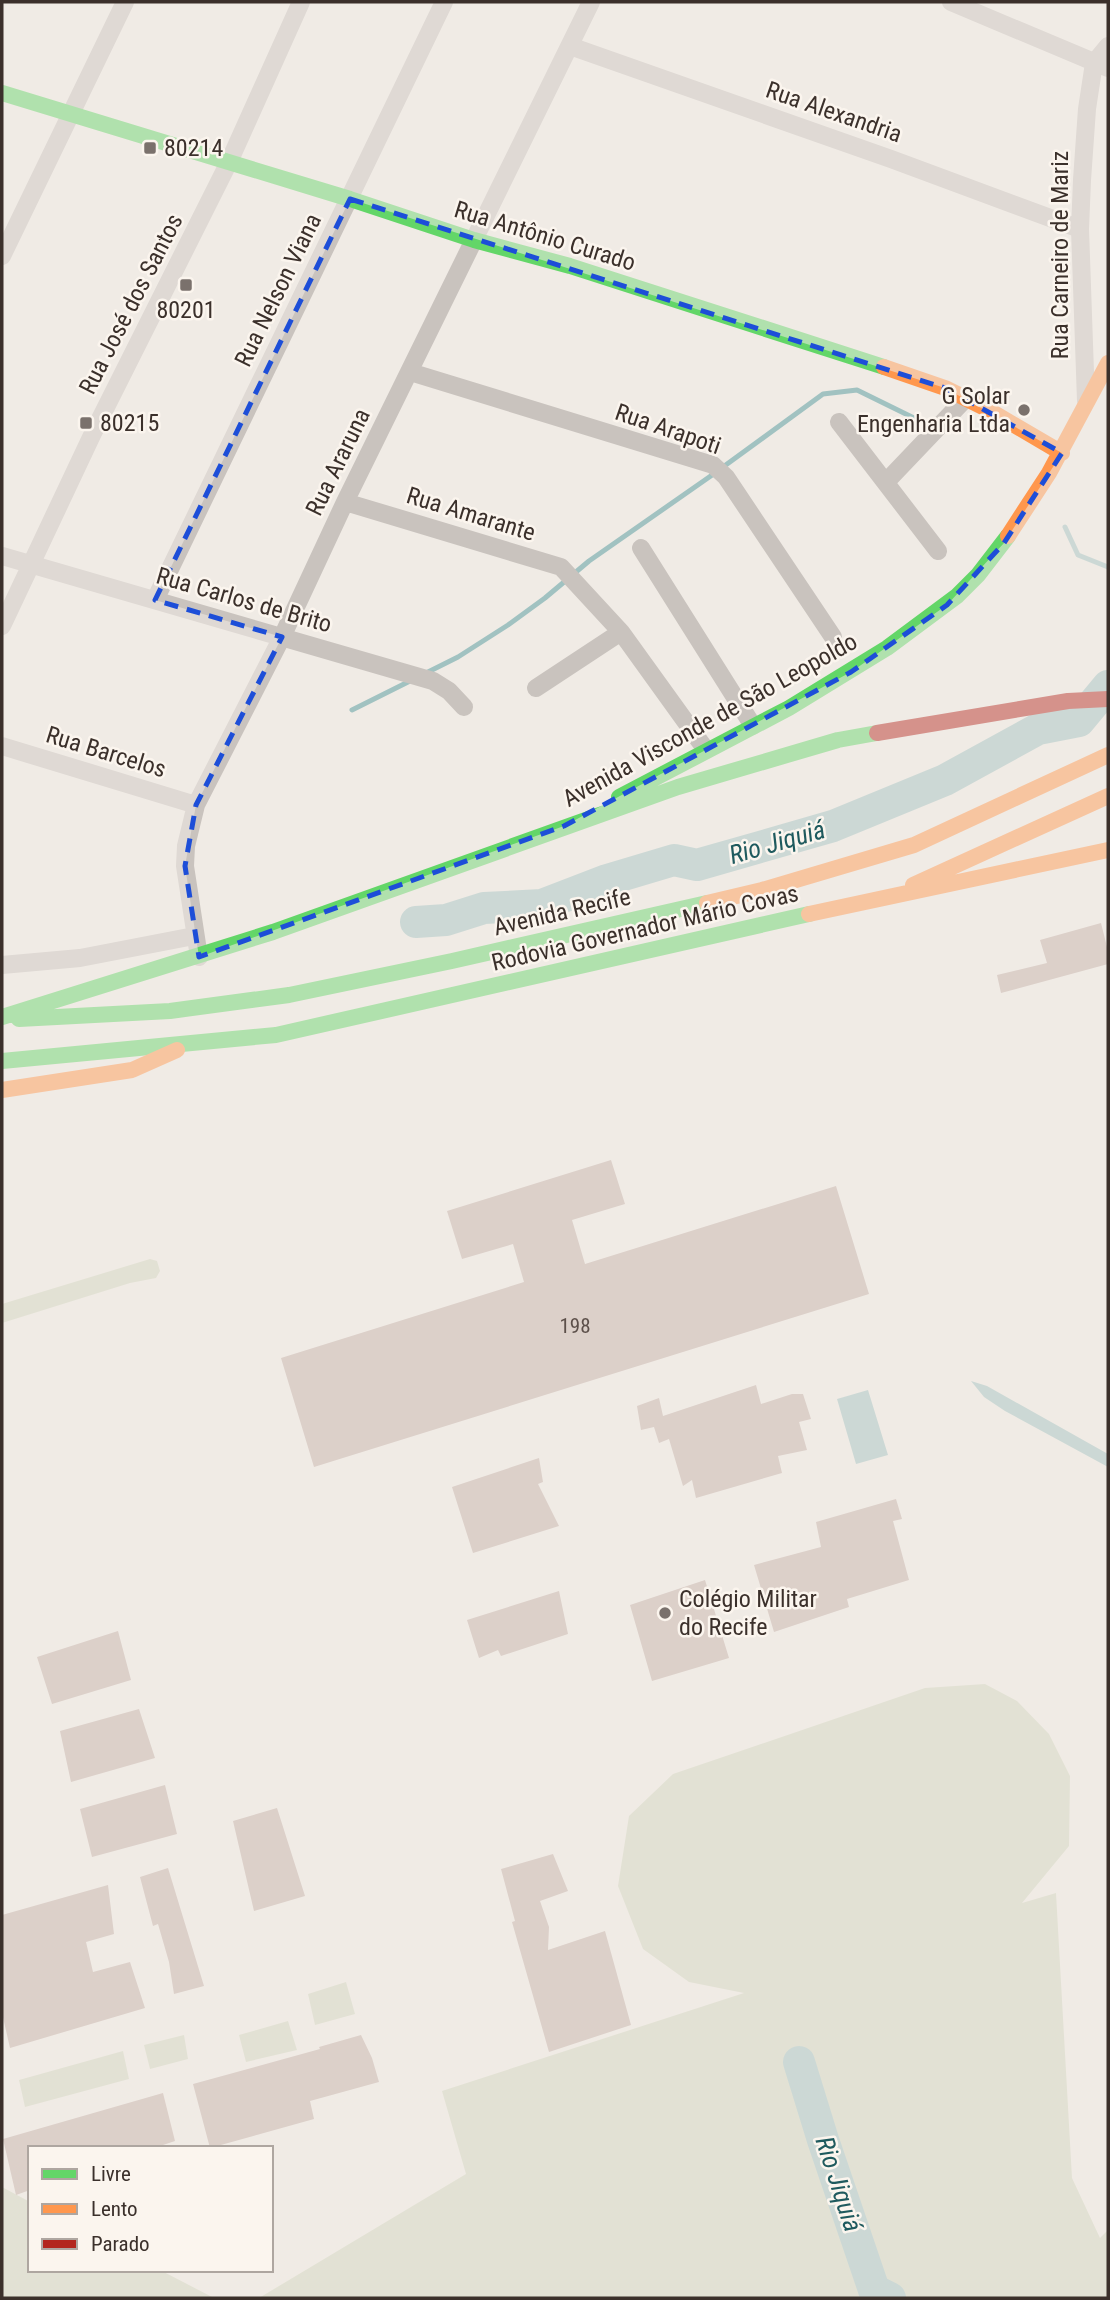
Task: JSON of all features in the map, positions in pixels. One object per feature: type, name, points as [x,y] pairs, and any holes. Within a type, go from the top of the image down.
[{"type":"main road","name":"Rua Antônio Curado","points":[[2,93],[350,199],[474,240],[570,266],[945,388],[1062,453]]},
{"type":"main road","name":"Avenida Visconde de São Leopoldo","points":[[564,826],[851,672],[947,605],[977,576],[1003,542],[1062,453],[1108,363]]},
{"type":"main road","name":"Avenida Visconde de São Leopoldo","points":[[2,1018],[273,932],[678,787],[838,740],[1069,701],[1108,699]]},
{"type":"main road","name":"Avenida Recife","points":[[2,1018],[170,1012],[289,995],[452,961],[762,890],[914,845],[1108,755]]},
{"type":"main road","points":[[895,894],[939,871],[1108,796]]},
{"type":"main road","name":"Rodovia Governador Mário Covas","points":[[192,1044],[276,1035],[895,894],[1108,850]]},
{"type":"main road","points":[[2,1061],[192,1044]]},
{"type":"main road","points":[[2,1090],[132,1070],[192,1044]]},
{"type":"street","points":[[2,256],[125,2]]},
{"type":"street","name":"Rua José dos Santos","points":[[2,626],[93,433],[229,162],[301,2]]},
{"type":"street","name":"Rua Nelson Viana","points":[[155,600],[444,2]]},
{"type":"street","name":"Rua Araruna","points":[[199,957],[185,866],[186,846],[196,805],[282,637],[345,502],[590,2]]},
{"type":"street","points":[[951,2],[1101,66],[1108,46]]},
{"type":"street","name":"Rua Alexandria","points":[[570,46],[1080,229]]},
{"type":"street","name":"Rua Carneiro de Mariz","points":[[1087,406],[1080,229],[1087,109],[1101,66]]},
{"type":"street","name":"Rua Arapoti","points":[[410,372],[720,471],[833,637]]},
{"type":"street","points":[[886,482],[965,398]]},
{"type":"street","points":[[839,422],[938,551]]},
{"type":"street","name":"Rua Amarante","points":[[345,502],[561,567],[621,632],[706,750]]},
{"type":"street","points":[[641,548],[752,726]]},
{"type":"street","name":"Rua Carlos de Brito","points":[[2,556],[433,681],[449,691],[464,707]]},
{"type":"street","points":[[536,688],[621,632]]},
{"type":"street","name":"Rua Barcelos","points":[[2,746],[196,805]]},
{"type":"street","points":[[2,965],[80,958],[194,936]]},
{"type":"highlighted area","points":[[350,199],[945,388],[1062,453],[1004,543],[947,605],[851,672],[564,826],[199,957],[185,866],[196,805],[282,637],[155,600]]},
{"type":"green space","points":[[150,1259],[157,1261],[160,1271],[156,1278],[130,1283],[2,1323],[2,1304]]},
{"type":"green space","points":[[985,1684],[1017,1701],[1049,1734],[1070,1776],[1069,1846],[1022,1903],[1056,1893],[1072,2178],[1100,2238],[1108,2230],[1108,2298],[259,2298],[466,2174],[442,2091],[744,1993],[689,1982],[643,1949],[618,1886],[629,1816],[673,1774],[925,1688]]},
{"type":"green space","points":[[346,1982],[355,2014],[315,2025],[308,1994]]},
{"type":"green space","points":[[288,2021],[297,2050],[246,2062],[239,2035]]},
{"type":"green space","points":[[184,2035],[188,2059],[150,2069],[144,2045]]},
{"type":"green space","points":[[123,2051],[129,2079],[25,2107],[19,2080]]},
{"type":"green space","points":[[2,2187],[28,2201],[28,2272],[164,2272],[214,2298],[2,2298]]},
{"type":"water","points":[[971,1381],[987,1386],[1108,1454],[1108,1467],[1005,1411],[984,1397]]},
{"type":"water","points":[[868,1390],[888,1455],[856,1464],[837,1399]]},
{"type":"building","points":[[1101,923],[1108,951],[1108,964],[1001,993],[997,975],[1047,963],[1040,940]]},
{"type":"building","points":[[611,1160],[625,1204],[572,1220],[585,1264],[836,1186],[869,1294],[314,1467],[281,1358],[524,1282],[513,1244],[462,1259],[447,1211]]},
{"type":"building","points":[[756,1385],[761,1404],[792,1394],[803,1394],[811,1419],[799,1422],[807,1450],[778,1456],[782,1473],[696,1498],[692,1480],[683,1486],[669,1439],[659,1443],[654,1427],[641,1430],[637,1406],[659,1398],[663,1416]]},
{"type":"building","points":[[539,1458],[543,1482],[538,1484],[559,1526],[473,1553],[452,1487]]},
{"type":"building","points":[[896,1499],[902,1519],[893,1521],[909,1580],[847,1599],[849,1607],[774,1632],[754,1565],[821,1547],[816,1522]]},
{"type":"building","points":[[705,1580],[729,1658],[652,1681],[630,1605]]},
{"type":"building","points":[[559,1591],[568,1634],[501,1656],[498,1650],[479,1658],[467,1620]]},
{"type":"building","points":[[118,1631],[131,1680],[52,1704],[37,1657]]},
{"type":"building","points":[[139,1709],[155,1758],[71,1782],[60,1731]]},
{"type":"building","points":[[165,1785],[177,1834],[92,1857],[80,1809]]},
{"type":"building","points":[[277,1808],[305,1896],[254,1911],[233,1821]]},
{"type":"building","points":[[553,1854],[568,1891],[540,1901],[549,1927],[548,1950],[605,1931],[631,2025],[549,2052],[512,1922],[515,1921],[501,1869]]},
{"type":"building","points":[[168,1868],[204,1986],[174,1994],[169,1962],[158,1924],[153,1926],[140,1877]]},
{"type":"building","points":[[108,1885],[114,1934],[86,1942],[93,1972],[130,1962],[145,2008],[10,2048],[2,2013],[2,1915]]},
{"type":"building","points":[[361,2035],[379,2082],[310,2101],[314,2119],[209,2146],[193,2084],[320,2049],[319,2047]]},
{"type":"building","points":[[163,2093],[175,2141],[160,2146],[28,2146],[28,2191],[16,2195],[3,2139]]},
{"type":"waterway","points":[[723,467],[823,394],[857,390],[916,419]]},
{"type":"waterway","points":[[424,674],[458,657],[508,625],[589,561],[715,473]]},
{"type":"waterway","points":[[1065,527],[1078,555],[1108,567]]},
{"type":"waterway","points":[[352,710],[412,680]]},
{"type":"waterway","name":"Rio Jiquiá","points":[[416,922],[446,920],[484,908],[542,905],[607,880],[674,860],[697,865],[833,826],[945,780],[1038,729],[1079,721],[1108,686]]},
{"type":"waterway","name":"Rio Jiquiá","points":[[799,2062],[874,2290],[890,2298]]},
{"type":"traffic: fast","points":[[2,93],[350,199],[474,240],[570,266],[884,367]]},
{"type":"traffic: fast","points":[[619,797],[789,708],[887,648],[957,596],[978,575],[1008,536]]},
{"type":"traffic: fast","points":[[2,1017],[273,932],[678,787],[838,740],[877,733]]},
{"type":"traffic: fast","points":[[19,1019],[170,1011],[289,995],[707,903]]},
{"type":"traffic: fast","points":[[2,1061],[276,1035],[809,914]]},
{"type":"traffic: slow","points":[[1008,536],[1049,473],[1108,363]]},
{"type":"traffic: slow","points":[[884,367],[945,388],[1062,453]]},
{"type":"traffic: slow","points":[[707,903],[762,890],[914,845],[1108,755]]},
{"type":"traffic: slow","points":[[913,885],[1108,796]]},
{"type":"traffic: slow","points":[[809,914],[1108,850]]},
{"type":"traffic: slow","points":[[2,1090],[132,1070],[177,1050]]},
{"type":"traffic: jam","points":[[877,733],[1068,701],[1108,699]]},
{"type":"place","name":"80214","points":[[150,148]]},
{"type":"place","name":"80201","points":[[186,285]]},
{"type":"place","name":"G Solar Engenharia Ltda","points":[[1024,410]]},
{"type":"place","name":"80215","points":[[86,423]]},
{"type":"place","name":"Colégio Militar do Recife","points":[[665,1613]]}]
